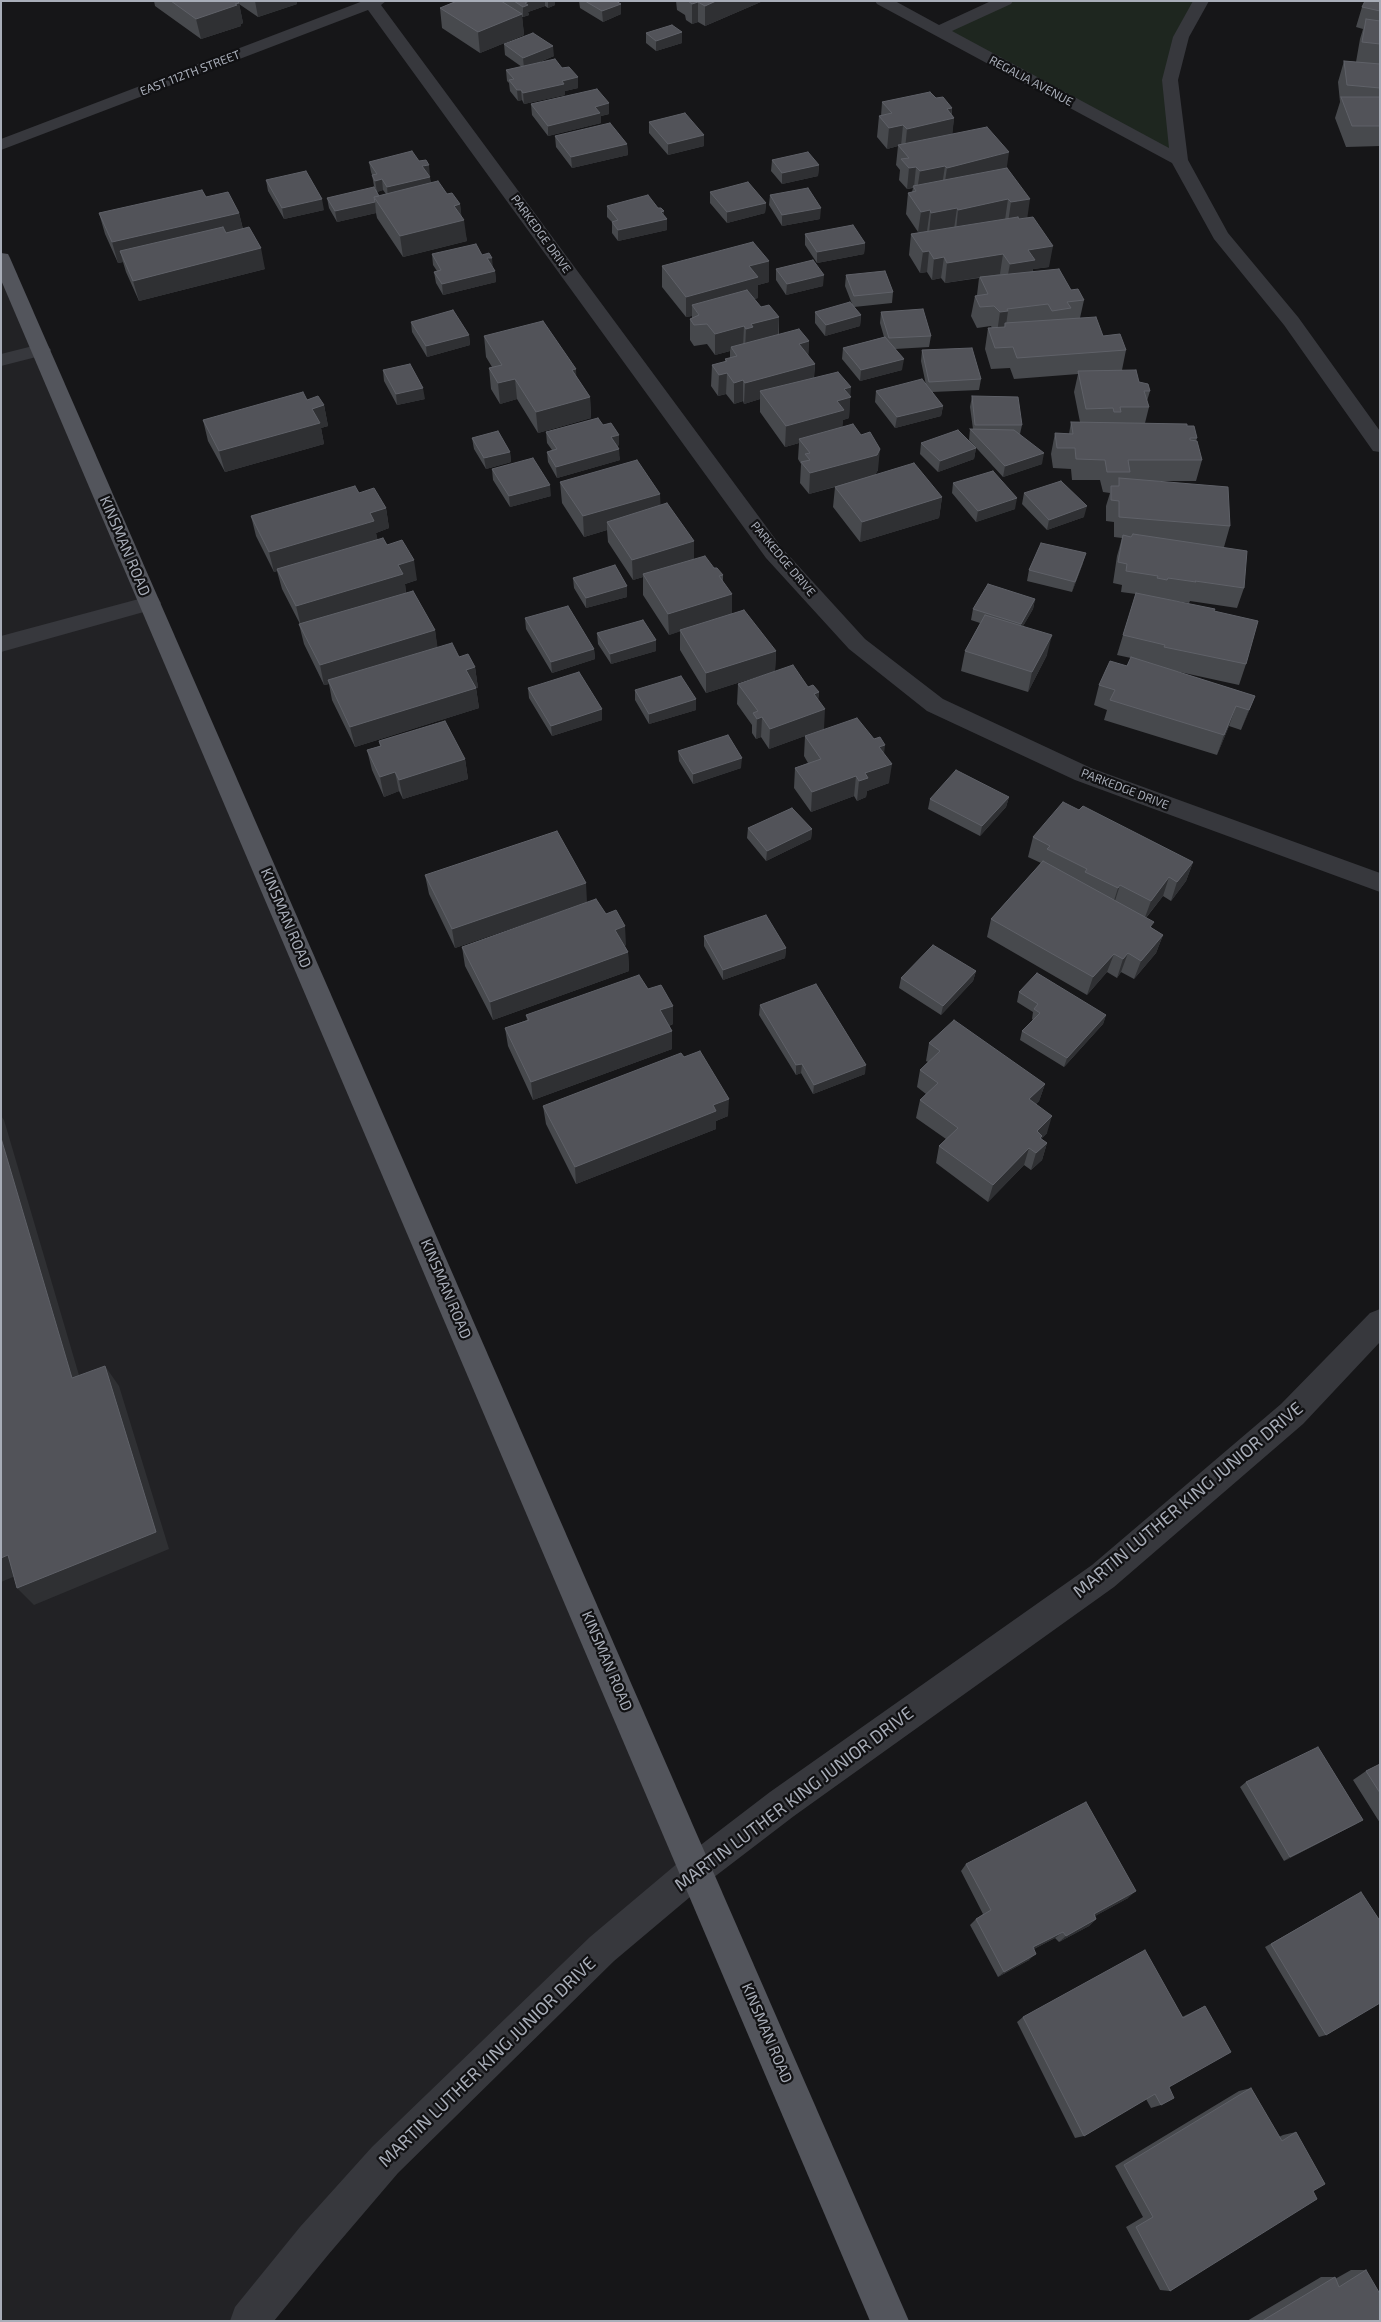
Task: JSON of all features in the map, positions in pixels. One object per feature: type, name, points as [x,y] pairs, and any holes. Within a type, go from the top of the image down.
[{"type":"main road","name":"KINSMAN ROAD","points":[[1,258],[8,291],[41,350],[890,2321]]},
{"type":"street","name":"REGALIA AVENUE","points":[[883,1],[1179,160]]},
{"type":"street","points":[[939,31],[1005,1]]},
{"type":"street","points":[[1201,1],[1181,37],[1170,80],[1179,160],[1220,235],[1291,321],[1380,446]]},
{"type":"street","name":"EAST 112TH STREET","points":[[1,145],[375,2]]},
{"type":"street","name":"PARKEDGE DRIVE","points":[[375,2],[774,553],[857,644],[935,705],[1083,774],[1380,883]]},
{"type":"street","points":[[1,360],[41,350]]},
{"type":"street","points":[[1,644],[150,602]]},
{"type":"street","name":"MARTIN LUTHER KING JUNIOR DRIVE","points":[[249,2321],[314,2241],[385,2160],[602,1949],[696,1868],[782,1804],[1103,1576],[1292,1414],[1380,1322]]},
{"type":"shaded area","points":[[1005,1],[1201,1],[1170,80],[1179,160],[939,31]]},
{"type":"shaded area","points":[[1,258],[697,1869],[249,2321],[1,2321]]},
{"type":"building","points":[[171,1],[237,1],[239,3],[196,19]]},
{"type":"building","points":[[457,1],[501,1],[522,14],[478,32],[440,8]]},
{"type":"building","points":[[514,1],[529,1],[525,3],[528,5],[523,7]]},
{"type":"building","points":[[585,1],[616,1],[621,4],[602,11]]},
{"type":"building","points":[[688,1],[716,1],[705,6],[698,2],[692,4]]},
{"type":"building","points":[[1365,1],[1380,1],[1380,11],[1362,7]]},
{"type":"building","points":[[1366,19],[1380,21],[1380,44],[1362,42]]},
{"type":"building","points":[[672,25],[682,32],[656,41],[646,33]]},
{"type":"building","points":[[533,33],[553,46],[523,58],[504,44]]},
{"type":"building","points":[[555,59],[562,68],[569,67],[578,77],[562,81],[564,84],[523,93],[521,90],[517,90],[509,80],[514,79],[506,70]]},
{"type":"building","points":[[1344,61],[1380,64],[1380,88],[1347,85]]},
{"type":"building","points":[[597,89],[609,103],[595,107],[600,113],[548,126],[531,104]]},
{"type":"building","points":[[930,92],[936,98],[943,97],[952,108],[947,109],[954,118],[907,129],[903,125],[889,128],[879,116],[892,113],[882,102]]},
{"type":"building","points":[[1341,97],[1380,97],[1380,126],[1352,126]]},
{"type":"building","points":[[685,113],[704,135],[668,144],[649,122]]},
{"type":"building","points":[[610,123],[627,144],[571,157],[555,136]]},
{"type":"building","points":[[987,127],[1009,152],[947,168],[945,166],[920,171],[916,167],[909,168],[901,159],[909,158],[898,145]]},
{"type":"building","points":[[412,151],[419,161],[426,160],[429,165],[422,166],[430,177],[387,187],[382,179],[375,181],[372,175],[377,174],[369,162]]},
{"type":"building","points":[[808,152],[819,165],[782,173],[772,160]]},
{"type":"building","points":[[1007,168],[1030,199],[1011,202],[1008,199],[958,210],[957,208],[931,213],[930,210],[921,212],[908,193],[916,191],[913,186]]},
{"type":"building","points":[[306,171],[322,199],[282,208],[266,180]]},
{"type":"building","points":[[438,181],[447,194],[452,193],[460,204],[454,206],[464,220],[400,236],[374,197]]},
{"type":"building","points":[[748,182],[766,203],[727,212],[710,192]]},
{"type":"building","points":[[374,187],[379,196],[374,197],[375,202],[335,211],[327,198]]},
{"type":"building","points":[[808,188],[821,208],[782,215],[770,195]]},
{"type":"building","points":[[202,190],[206,197],[228,192],[239,213],[112,242],[99,213]]},
{"type":"building","points":[[648,195],[658,208],[664,211],[661,212],[667,219],[618,230],[612,222],[618,220],[607,206]]},
{"type":"building","points":[[1018,217],[1019,219],[1033,217],[1053,246],[1028,250],[1035,260],[1010,264],[1003,254],[947,263],[944,257],[934,259],[929,251],[923,252],[911,234]]},
{"type":"building","points":[[853,225],[865,243],[817,252],[805,234]]},
{"type":"building","points":[[223,227],[226,233],[249,227],[261,248],[133,281],[120,251]]},
{"type":"building","points":[[753,242],[769,261],[749,266],[758,277],[686,297],[662,266]]},
{"type":"building","points":[[476,244],[482,255],[489,253],[492,258],[487,258],[495,271],[442,284],[434,272],[441,270],[432,254]]},
{"type":"building","points":[[813,260],[824,275],[787,284],[776,269]]},
{"type":"building","points":[[1059,269],[1071,290],[1078,289],[1084,300],[1067,302],[1071,308],[1052,311],[1048,304],[1007,309],[1008,311],[1000,312],[994,306],[980,307],[975,296],[988,294],[980,277]]},
{"type":"building","points":[[885,271],[893,292],[854,296],[846,275]]},
{"type":"building","points":[[747,290],[761,307],[769,305],[779,317],[751,324],[753,327],[746,329],[744,326],[715,334],[707,324],[694,325],[690,319],[699,315],[692,305]]},
{"type":"building","points":[[850,302],[861,315],[826,325],[815,312]]},
{"type":"building","points":[[923,309],[931,336],[889,338],[881,312]]},
{"type":"building","points":[[453,310],[469,335],[426,346],[411,322]]},
{"type":"building","points":[[1096,317],[1103,336],[1120,334],[1126,350],[1017,358],[1013,347],[995,348],[988,328],[1005,327],[1005,323]]},
{"type":"building","points":[[543,321],[576,369],[572,370],[590,397],[536,412],[515,379],[498,383],[489,368],[502,365],[484,336]]},
{"type":"building","points":[[799,329],[809,341],[799,344],[815,364],[745,383],[743,380],[734,383],[727,373],[719,375],[712,365],[737,356],[731,347]]},
{"type":"building","points":[[885,337],[904,359],[861,370],[843,348]]},
{"type":"building","points":[[972,348],[981,379],[929,382],[922,350]]},
{"type":"building","points":[[410,364],[423,388],[396,394],[383,370]]},
{"type":"building","points":[[1136,370],[1139,382],[1148,384],[1150,391],[1144,391],[1149,407],[1120,407],[1121,412],[1114,412],[1113,408],[1086,409],[1078,371]]},
{"type":"building","points":[[838,372],[851,387],[844,389],[851,397],[837,401],[844,410],[786,426],[760,391]]},
{"type":"building","points":[[922,379],[943,406],[897,417],[876,391]]},
{"type":"building","points":[[303,392],[307,400],[318,396],[324,405],[312,409],[320,423],[219,451],[203,420]]},
{"type":"building","points":[[972,396],[1018,397],[1022,425],[975,425]]},
{"type":"building","points":[[598,418],[603,425],[611,423],[619,435],[611,437],[619,449],[556,467],[547,452],[557,449],[546,432]]},
{"type":"building","points":[[1071,422],[1187,424],[1187,426],[1194,426],[1197,438],[1190,438],[1190,440],[1197,441],[1202,460],[1128,460],[1130,472],[1107,472],[1105,460],[1076,459],[1075,448],[1057,448],[1055,433],[1073,434]]},
{"type":"building","points":[[853,424],[861,435],[870,432],[880,449],[877,455],[810,473],[801,462],[810,460],[805,454],[810,453],[799,439]]},
{"type":"building","points":[[970,429],[1014,430],[1044,453],[1005,466]]},
{"type":"building","points":[[958,430],[976,448],[940,461],[921,443]]},
{"type":"building","points":[[498,431],[510,452],[484,458],[472,438]]},
{"type":"building","points":[[533,458],[550,485],[509,496],[492,469]]},
{"type":"building","points":[[637,460],[660,494],[583,516],[560,482]]},
{"type":"building","points":[[914,463],[942,497],[862,522],[835,487]]},
{"type":"building","points":[[993,471],[1017,498],[978,511],[953,483]]},
{"type":"building","points":[[1119,478],[1228,487],[1230,526],[1119,517],[1119,501],[1111,500],[1111,486],[1119,486]]},
{"type":"building","points":[[1061,481],[1087,506],[1049,520],[1024,493]]},
{"type":"building","points":[[355,486],[359,493],[374,488],[386,508],[370,513],[374,521],[269,552],[251,516]]},
{"type":"building","points":[[667,503],[694,541],[632,560],[607,522]]},
{"type":"building","points":[[1133,534],[1247,551],[1244,588],[1168,578],[1167,580],[1157,578],[1158,576],[1126,571],[1127,564],[1118,562],[1123,535],[1131,537]]},
{"type":"building","points":[[383,538],[387,545],[402,540],[414,560],[398,565],[403,574],[296,606],[277,569]]},
{"type":"building","points":[[1041,543],[1086,553],[1075,582],[1029,570]]},
{"type":"building","points":[[705,556],[714,568],[717,568],[723,575],[719,576],[732,594],[668,614],[643,574]]},
{"type":"building","points":[[615,565],[627,586],[586,598],[573,578]]},
{"type":"building","points":[[988,584],[1035,599],[1021,624],[973,609]]},
{"type":"building","points":[[413,591],[435,630],[320,665],[299,624]]},
{"type":"building","points":[[1136,593],[1215,609],[1214,611],[1258,621],[1246,664],[1164,647],[1165,645],[1123,635]]},
{"type":"building","points":[[568,606],[594,649],[551,662],[525,618]]},
{"type":"building","points":[[744,610],[776,651],[706,673],[680,630]]},
{"type":"building","points":[[985,615],[1052,635],[1032,672],[965,651]]},
{"type":"building","points":[[643,620],[656,640],[610,654],[597,633]]},
{"type":"building","points":[[452,643],[459,657],[468,654],[475,667],[466,670],[476,688],[350,727],[328,680]]},
{"type":"building","points":[[1131,657],[1255,696],[1249,710],[1236,706],[1224,735],[1110,700],[1115,690],[1099,685],[1110,661],[1127,666]]},
{"type":"building","points":[[793,665],[808,687],[813,685],[819,692],[814,694],[825,709],[770,729],[762,717],[757,719],[753,713],[758,711],[738,684]]},
{"type":"building","points":[[579,672],[602,709],[551,726],[528,688]]},
{"type":"building","points":[[681,676],[696,699],[649,714],[635,690]]},
{"type":"building","points":[[857,718],[874,739],[880,737],[885,745],[879,747],[892,764],[865,773],[868,778],[859,781],[856,776],[812,792],[795,768],[821,759],[805,736]]},
{"type":"building","points":[[445,721],[465,759],[399,780],[395,772],[380,777],[367,750],[381,746],[379,741]]},
{"type":"building","points":[[728,735],[742,758],[693,774],[678,751]]},
{"type":"building","points":[[956,770],[1009,797],[982,826],[930,799]]},
{"type":"building","points":[[1063,802],[1079,810],[1083,806],[1193,862],[1177,882],[1169,877],[1151,901],[1120,885],[1118,888],[1085,872],[1087,869],[1047,849],[1050,846],[1033,837]]},
{"type":"building","points":[[792,808],[812,829],[767,851],[748,828]]},
{"type":"building","points":[[557,831],[586,883],[452,929],[425,875]]},
{"type":"building","points":[[1043,861],[1154,922],[1150,927],[1163,935],[1141,961],[1128,953],[1123,959],[1114,954],[1093,977],[991,919]]},
{"type":"building","points":[[596,899],[606,914],[616,910],[625,926],[615,930],[628,952],[490,1002],[462,947]]},
{"type":"building","points":[[766,915],[786,948],[723,970],[704,936]]},
{"type":"building","points":[[933,945],[976,971],[943,1006],[901,978]]},
{"type":"building","points":[[1037,973],[1106,1015],[1067,1058],[1022,1031],[1040,1013],[1034,1009],[1038,1004],[1019,992]]},
{"type":"building","points":[[639,975],[648,989],[661,985],[673,1006],[660,1010],[672,1031],[531,1082],[505,1028],[529,1020],[526,1015]]},
{"type":"building","points":[[816,984],[866,1065],[814,1085],[802,1064],[796,1065],[760,1005]]},
{"type":"building","points":[[954,1020],[1045,1084],[1029,1099],[1052,1116],[1037,1131],[1042,1136],[1040,1138],[1047,1143],[1036,1153],[1029,1148],[993,1185],[939,1146],[958,1128],[920,1100],[938,1083],[920,1070],[940,1051],[929,1043]]},
{"type":"building","points":[[700,1051],[729,1099],[713,1105],[716,1111],[575,1167],[543,1106],[681,1053],[684,1057]]},
{"type":"building","points":[[1,1138],[72,1378],[105,1366],[156,1532],[17,1588],[8,1555],[1,1558]]},
{"type":"building","points":[[1318,1747],[1363,1820],[1290,1857],[1246,1782]]},
{"type":"building","points":[[1380,1764],[1380,1793],[1366,1771]]},
{"type":"building","points":[[1086,1802],[1136,1891],[1094,1914],[1096,1919],[1066,1936],[1063,1932],[1033,1947],[1036,1954],[1004,1972],[976,1919],[991,1910],[966,1864]]},
{"type":"building","points":[[1361,1892],[1380,1921],[1380,2003],[1326,2035],[1271,1944]]},
{"type":"building","points":[[1145,1950],[1183,2018],[1205,2006],[1231,2052],[1169,2087],[1174,2098],[1161,2105],[1155,2094],[1084,2136],[1023,2017]]},
{"type":"building","points":[[1251,2088],[1282,2141],[1296,2132],[1325,2184],[1313,2191],[1317,2199],[1170,2291],[1136,2227],[1153,2217],[1124,2165]]},
{"type":"building","points":[[1366,2270],[1380,2294],[1380,2321],[1262,2321],[1335,2277],[1339,2287]]}]
